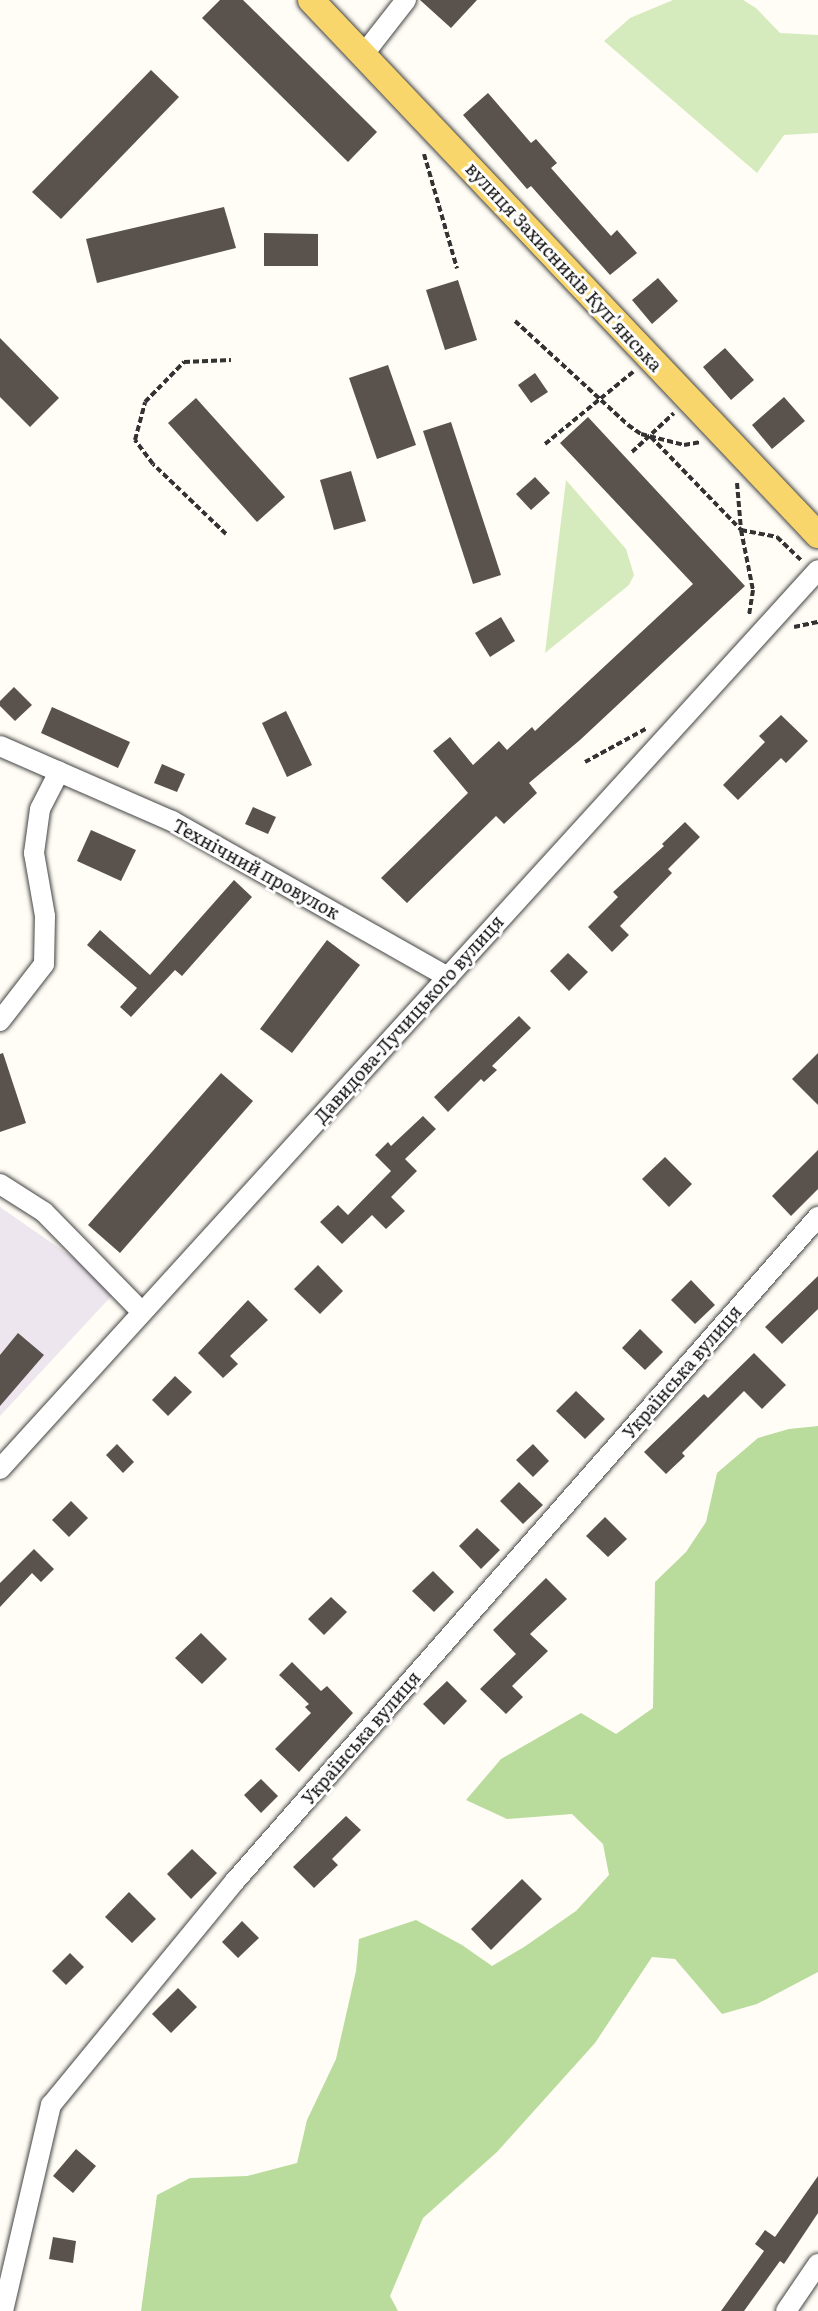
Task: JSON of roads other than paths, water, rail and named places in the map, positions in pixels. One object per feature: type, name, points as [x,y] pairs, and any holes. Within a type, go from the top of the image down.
[{"type":"main road","name":"вулиця Захисників Куп'янська","points":[[311,0],[818,535]]},
{"type":"street","points":[[363,55],[406,0]]},
{"type":"street","name":"Давидова-Лучицького вулиця","points":[[0,1469],[817,571]]},
{"type":"street","name":"Технічний провулок","points":[[0,746],[172,821],[448,977]]},
{"type":"street","points":[[0,1021],[44,964],[45,916],[34,853],[40,809],[59,772]]},
{"type":"street","points":[[0,1184],[44,1212],[142,1312]]},
{"type":"street","name":"Українська вулиця","points":[[3,2311],[51,2105],[235,1881],[818,1217]]},
{"type":"street","points":[[786,2311],[818,2264]]}]
